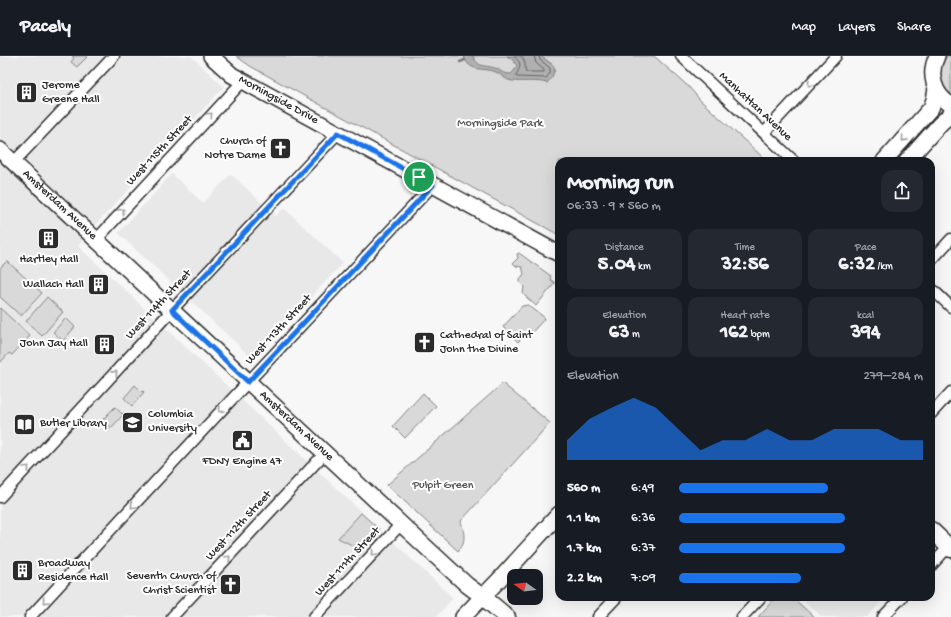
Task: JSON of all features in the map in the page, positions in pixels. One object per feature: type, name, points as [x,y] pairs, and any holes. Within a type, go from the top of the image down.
[{"type":"main road","name":"Morningside Drive","points":[[211,56],[232,75],[555,252]]},
{"type":"main road","points":[[937,56],[933,70],[933,80],[940,97],[951,105]]},
{"type":"main road","points":[[888,157],[931,108],[936,89]]},
{"type":"main road","points":[[911,157],[951,114]]},
{"type":"main road","name":"Amsterdam Avenue","points":[[0,150],[467,585],[507,617]]},
{"type":"main road","points":[[463,617],[555,518]]},
{"type":"main road","points":[[935,533],[950,546]]},
{"type":"street","points":[[13,163],[114,56]]},
{"type":"street","points":[[764,133],[836,56]]},
{"type":"street","name":"Manhattan Avenue","points":[[688,58],[790,157]]},
{"type":"street","name":"West 115th Street","points":[[96,240],[243,81]]},
{"type":"street","name":"West 114th Street","points":[[0,497],[172,310],[338,133]]},
{"type":"street","name":"West 113th Street","points":[[30,617],[433,185]]},
{"type":"street","points":[[935,257],[951,239]]},
{"type":"street","points":[[935,292],[951,307]]},
{"type":"street","points":[[935,410],[951,392]]},
{"type":"street","name":"West 112th Street","points":[[172,617],[325,453]]},
{"type":"street","name":"West 111th Street","points":[[314,617],[401,524]]},
{"type":"street","points":[[935,562],[950,546]]},
{"type":"street","points":[[598,617],[613,601]]},
{"type":"street","points":[[742,617],[757,601]]},
{"type":"street","points":[[883,617],[898,601]]},
{"type":"shaded area","name":"Columbia University","points":[[0,56],[191,56],[224,87],[101,219],[78,246],[453,598],[436,617],[0,617]]},
{"type":"shaded area","points":[[172,174],[203,203],[231,174],[276,216],[284,208],[343,263],[253,359],[118,233]]},
{"type":"shaded area","points":[[805,601],[882,601],[867,617],[822,617]]},
{"type":"green space","points":[[72,56],[87,57],[77,67],[71,62],[74,58]]},
{"type":"green space","name":"Morningside Park","points":[[236,56],[654,56],[763,157],[555,157],[555,233],[250,66]]},
{"type":"green space","points":[[947,56],[951,56],[951,97],[943,88],[940,74],[942,63]]},
{"type":"green space","points":[[519,253],[551,276],[550,279],[555,283],[536,306],[523,294],[524,287],[520,283],[520,279],[524,274],[522,267],[516,266],[513,263],[518,258],[517,254]]},
{"type":"green space","points":[[7,261],[42,293],[21,316],[0,297],[0,268]]},
{"type":"green space","points":[[47,297],[63,312],[42,336],[26,321]]},
{"type":"green space","points":[[528,305],[545,318],[527,338],[524,336],[518,342],[503,327],[522,306]]},
{"type":"green space","points":[[0,308],[30,336],[12,355],[9,353],[0,363]]},
{"type":"green space","points":[[66,318],[75,327],[63,341],[53,332]]},
{"type":"green space","name":"Pulpit Green","points":[[502,383],[550,423],[461,521],[464,540],[458,551],[387,485]]},
{"type":"green space","points":[[135,385],[142,392],[144,392],[132,406],[124,398]]},
{"type":"green space","points":[[423,393],[436,406],[405,438],[393,426]]},
{"type":"green space","points":[[115,407],[122,414],[124,414],[111,428],[103,419]]},
{"type":"green space","points":[[361,513],[380,530],[362,550],[338,538]]},
{"type":"green space","points":[[772,601],[796,601],[814,617],[758,617]]},
{"type":"water","points":[[464,56],[473,56],[477,63],[495,68],[508,74],[511,74],[517,66],[513,60],[507,56],[541,56],[553,65],[555,69],[552,77],[547,83],[534,81],[512,81],[505,79],[496,72],[469,65]]},
{"type":"waterway","points":[[460,62],[465,60]]},
{"type":"place","name":"Jerome Greene Hall","points":[[26,93]]},
{"type":"place","name":"Church of Notre Dame","points":[[281,149]]},
{"type":"place","name":"Hartley Hall","points":[[49,239]]},
{"type":"place","name":"Wallach Hall","points":[[99,285]]},
{"type":"place","name":"Cathedral of Saint John the Divine","points":[[424,343]]},
{"type":"place","name":"John Jay Hall","points":[[104,344]]},
{"type":"place","name":"Columbia University","points":[[133,422]]},
{"type":"place","name":"Butler Library","points":[[25,424]]},
{"type":"place","name":"FDNY Engine 47","points":[[242,441]]},
{"type":"place","name":"Broadway Residence Hall","points":[[23,571]]},
{"type":"place","name":"Seventh Church of Christ Scientist","points":[[231,584]]},
{"type":"route","points":[[338,133],[419,177],[433,185],[248,382],[172,310],[338,133]]}]
